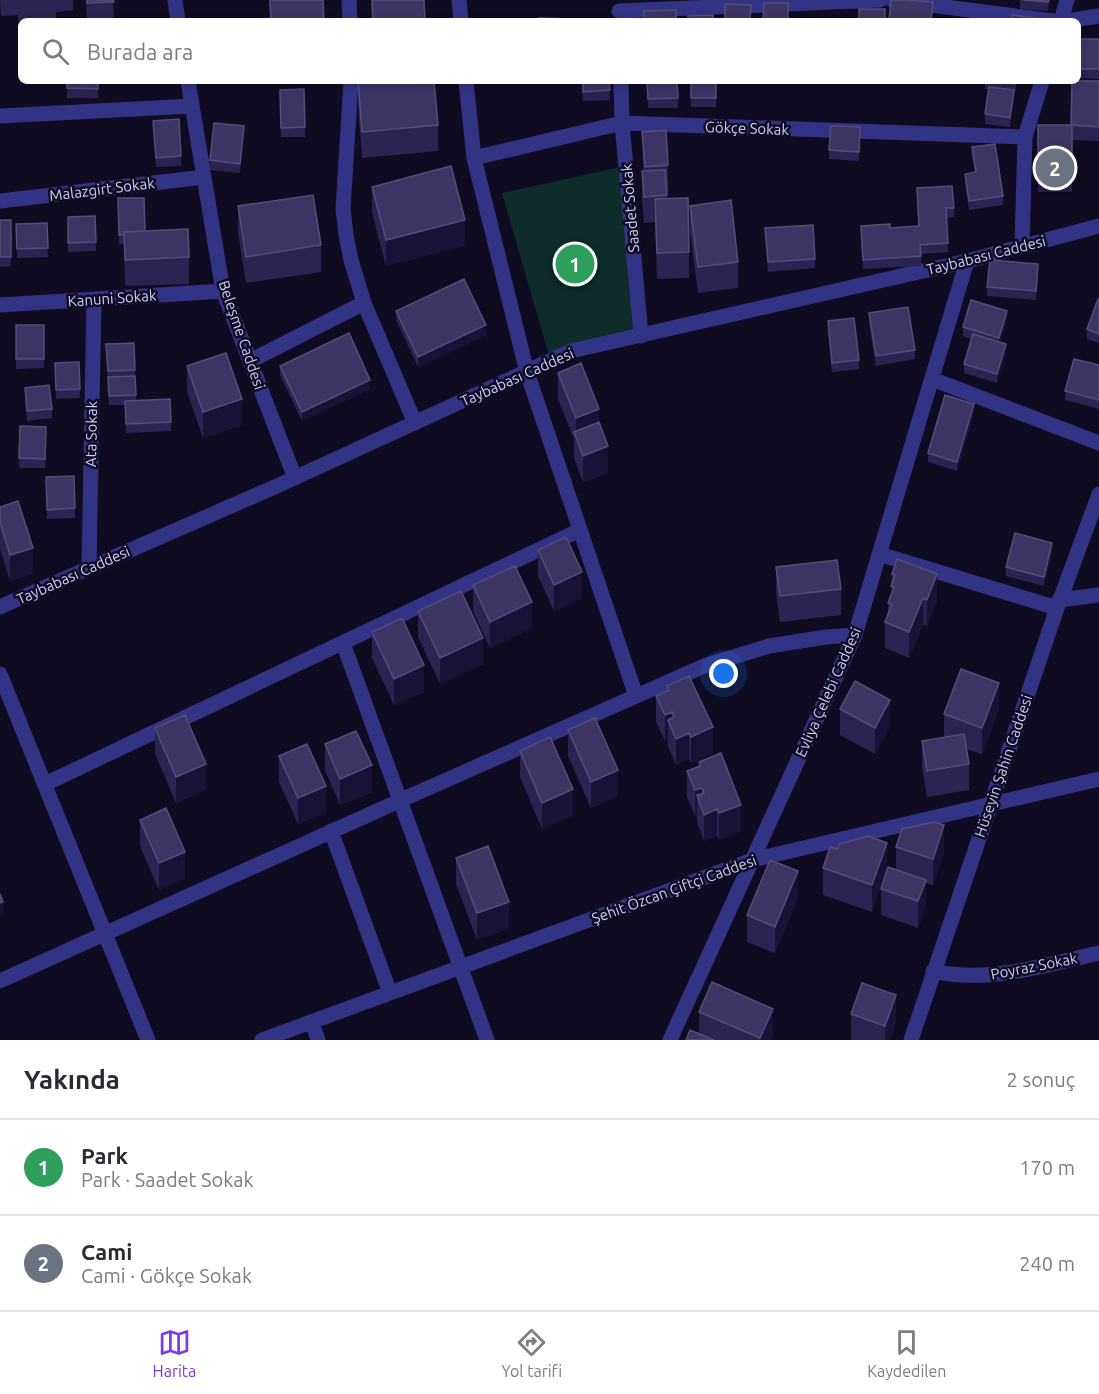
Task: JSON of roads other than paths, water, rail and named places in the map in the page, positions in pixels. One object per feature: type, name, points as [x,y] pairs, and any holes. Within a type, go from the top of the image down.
[{"type":"street","points":[[175,0],[178,18]]},
{"type":"street","points":[[349,0],[350,18]]},
{"type":"street","points":[[459,0],[461,18]]},
{"type":"street","points":[[619,11],[880,0]]},
{"type":"street","points":[[892,0],[1030,18]]},
{"type":"street","points":[[1062,18],[1067,0]]},
{"type":"street","points":[[1081,19],[1099,16]]},
{"type":"street","name":"Beleşme Caddesi","points":[[188,84],[223,291],[295,478]]},
{"type":"street","points":[[351,84],[343,209],[351,260],[364,303],[415,423]]},
{"type":"street","points":[[466,84],[474,158],[527,372],[636,696]]},
{"type":"street","name":"Saadet Sokak","points":[[621,84],[622,123],[641,336]]},
{"type":"street","points":[[1022,246],[1024,137],[1041,84]]},
{"type":"street","points":[[0,116],[192,106]]},
{"type":"street","name":"Gökçe Sokak","points":[[474,158],[622,123],[1024,137]]},
{"type":"street","name":"Malazgirt Sokak","points":[[0,201],[204,177]]},
{"type":"street","name":"Taybabası Caddesi","points":[[1,605],[295,478],[571,351],[967,261],[1099,226]]},
{"type":"street","name":"Evliya Çelebi Caddesi","points":[[670,1040],[855,635],[967,261]]},
{"type":"street","name":"Kanuni Sokak","points":[[0,305],[223,291]]},
{"type":"street","name":"Ata Sokak","points":[[89,568],[94,300]]},
{"type":"street","points":[[250,362],[364,303]]},
{"type":"street","points":[[932,379],[1099,443]]},
{"type":"street","name":"Hüseyin Şahin Caddesi","points":[[911,1040],[1058,604],[1099,494]]},
{"type":"street","points":[[45,784],[580,530]]},
{"type":"street","points":[[879,554],[1058,604],[1099,595]]},
{"type":"street","points":[[0,981],[704,666],[736,655],[798,641],[855,635]]},
{"type":"street","points":[[343,643],[487,1040]]},
{"type":"street","points":[[0,674],[148,1040]]},
{"type":"street","name":"Şehit Özcan Çiftçi Caddesi","points":[[262,1040],[752,860],[1099,779]]},
{"type":"street","points":[[331,831],[390,993]]},
{"type":"street","name":"Poyraz Sokak","points":[[933,971],[962,976],[995,975],[1099,953]]},
{"type":"street","points":[[312,1022],[318,1040]]},
{"type":"place","name":"Cami","points":[[1055,168]]},
{"type":"place","name":"Park","points":[[575,264]]}]
